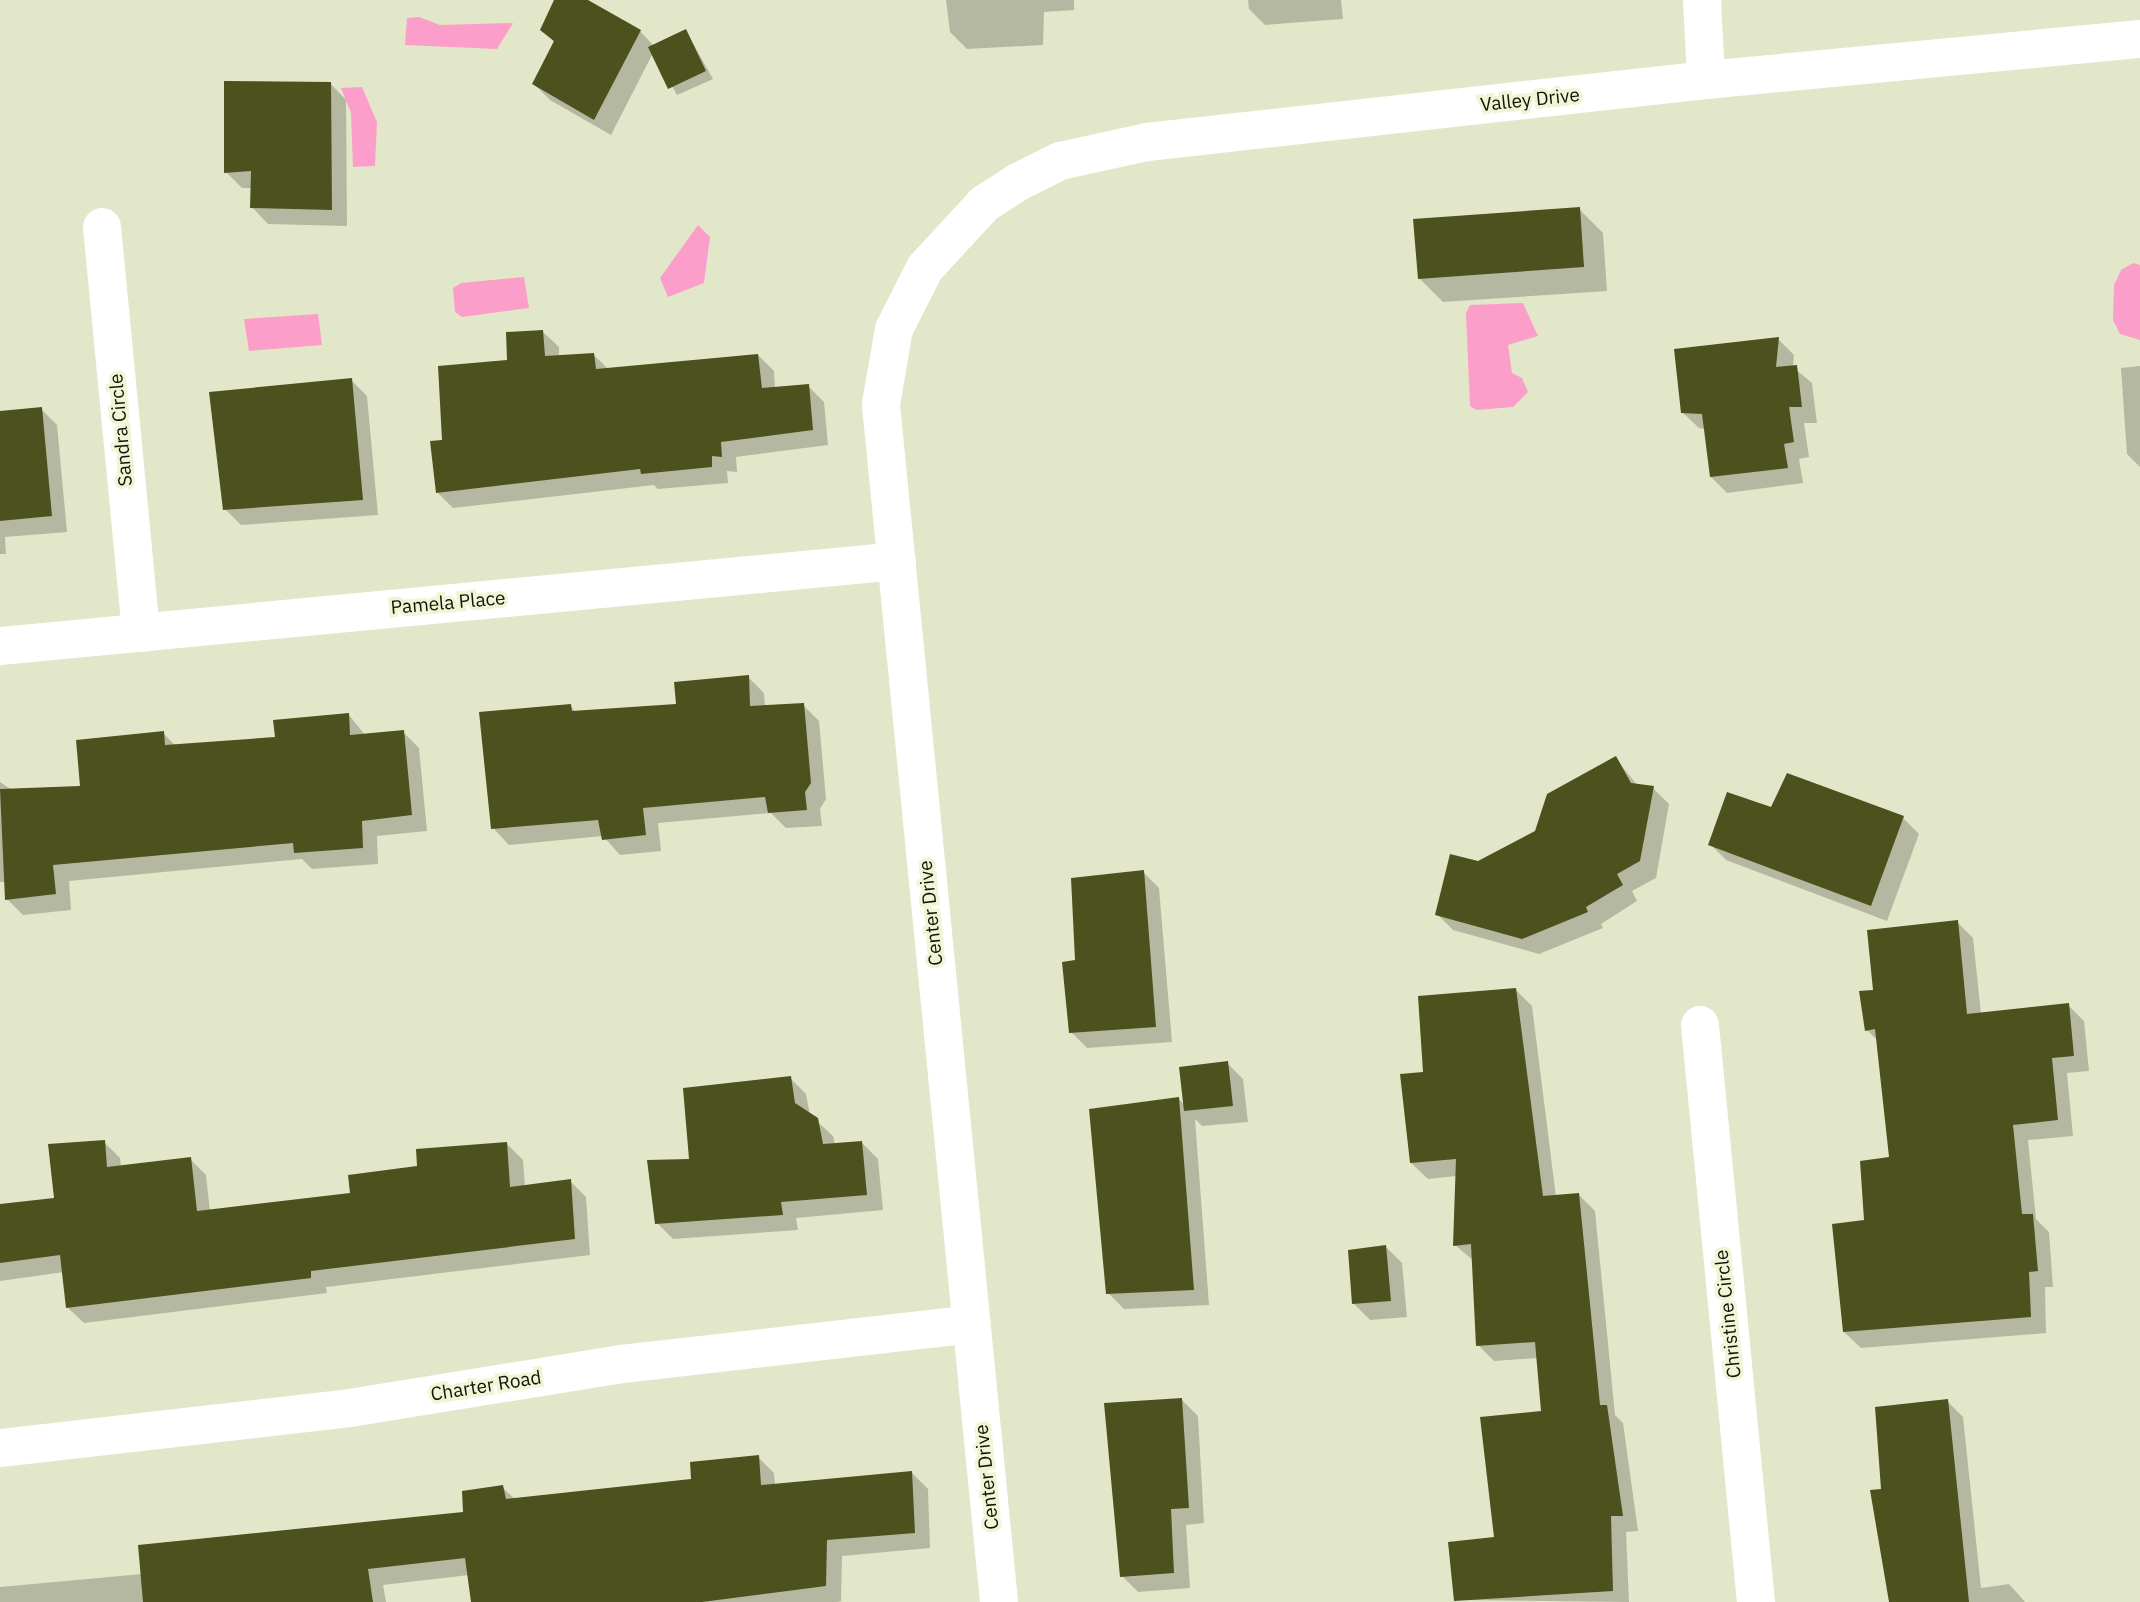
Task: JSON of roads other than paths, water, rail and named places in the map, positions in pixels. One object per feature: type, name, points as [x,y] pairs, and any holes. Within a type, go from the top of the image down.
[{"type":"street","points":[[1702,0],[1706,80]]},
{"type":"street","name":"Valley Drive","points":[[947,239],[984,204],[1018,181],[1060,161],[1147,142],[1706,80],[2140,39]]},
{"type":"street","name":"Sandra Circle","points":[[102,227],[141,633]]},
{"type":"street","name":"Center Drive","points":[[947,239],[908,298],[885,364],[881,404],[999,1602]]},
{"type":"street","name":"Pamela Place","points":[[0,646],[897,561]]},
{"type":"street","name":"Christine Circle","points":[[1700,1025],[1756,1602]]},
{"type":"street","name":"Charter Road","points":[[0,1448],[350,1408],[622,1364],[972,1324]]}]
